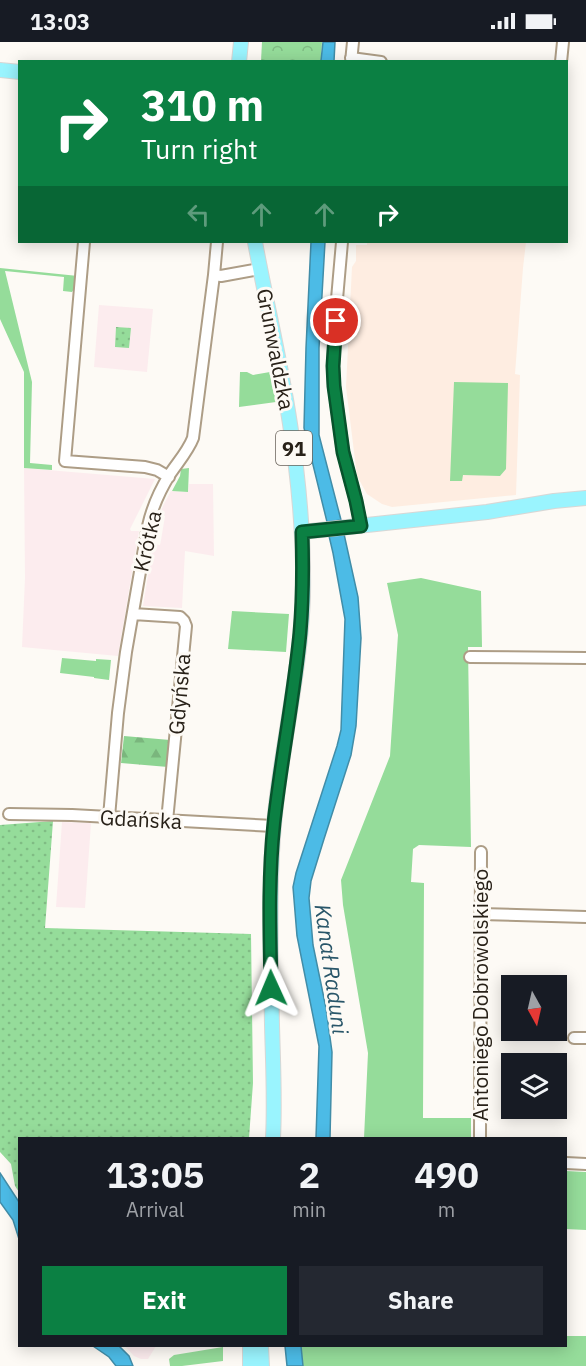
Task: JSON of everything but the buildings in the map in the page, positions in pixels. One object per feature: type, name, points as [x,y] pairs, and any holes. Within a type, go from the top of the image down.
[{"type":"main road","points":[[239,60],[241,42]]},
{"type":"main road","points":[[0,70],[18,72]]},
{"type":"main road","name":"Grunwaldzka","points":[[255,243],[290,423],[302,532],[303,598],[300,635],[274,826],[270,897],[273,1137]]},
{"type":"main road","points":[[302,532],[487,512],[586,498]]},
{"type":"main road","points":[[250,1347],[250,1366]]},
{"type":"main road","points":[[261,1347],[262,1366]]},
{"type":"street","points":[[351,60],[352,42]]},
{"type":"street","points":[[561,60],[563,42]]},
{"type":"street","points":[[84,243],[65,461],[145,467],[157,470],[169,477]]},
{"type":"street","name":"Krótka","points":[[109,817],[126,652],[152,509],[193,438],[217,243]]},
{"type":"street","points":[[342,243],[333,366],[334,386],[343,452],[361,526]]},
{"type":"street","points":[[214,275],[221,276],[260,269]]},
{"type":"street","name":"Gdyńska","points":[[133,614],[180,617],[186,626],[167,821]]},
{"type":"street","points":[[470,657],[586,658]]},
{"type":"street","name":"Gdańska","points":[[9,814],[274,826]]},
{"type":"street","name":"Antoniego Dobrowolskiego","points":[[480,1137],[481,852]]},
{"type":"street","points":[[480,914],[586,917]]},
{"type":"street","points":[[574,1038],[586,1038]]},
{"type":"street","points":[[567,1163],[586,1164]]},
{"type":"shaded area","points":[[367,243],[526,243],[515,374],[520,375],[516,495],[392,507],[382,504],[367,494],[357,476],[346,387],[352,267],[356,261],[356,245],[367,245]]},
{"type":"shaded area","points":[[99,305],[153,309],[147,372],[94,367]]},
{"type":"shaded area","points":[[24,468],[155,479],[130,529],[139,531],[118,656],[22,647],[25,578]]},
{"type":"shaded area","points":[[189,484],[213,484],[214,556],[185,551],[182,608],[143,606],[153,544],[160,545],[161,540],[165,516],[160,513],[171,491],[188,492]]},
{"type":"shaded area","points":[[62,822],[91,823],[85,908],[56,907]]},
{"type":"shaded area","points":[[126,1347],[155,1347],[148,1359],[134,1356]]},
{"type":"green space","points":[[262,42],[322,42],[321,60],[261,60]]},
{"type":"green space","points":[[0,268],[78,276],[77,286],[72,292],[63,291],[64,277],[5,271],[32,382],[30,463],[52,465],[52,470],[24,468],[24,372],[0,319]]},
{"type":"green space","points":[[116,327],[131,328],[129,348],[115,347]]},
{"type":"green space","points":[[240,372],[253,375],[270,372],[276,402],[239,407]]},
{"type":"green space","points":[[454,382],[508,383],[506,469],[500,476],[463,475],[462,481],[450,481]]},
{"type":"green space","points":[[189,468],[188,492],[172,491],[181,469]]},
{"type":"green space","points":[[421,578],[481,591],[482,647],[468,647],[471,847],[419,845],[413,849],[411,882],[424,883],[423,1118],[471,1118],[471,1137],[364,1137],[368,1053],[343,905],[341,880],[390,756],[398,635],[387,583]]},
{"type":"green space","points":[[232,611],[289,614],[286,652],[228,649]]},
{"type":"green space","points":[[62,658],[111,660],[109,680],[60,673]]},
{"type":"green space","points":[[124,736],[170,740],[168,767],[121,763]]},
{"type":"green space","points":[[53,821],[45,928],[251,934],[253,1083],[249,1137],[18,1137],[18,1190],[11,1164],[0,1152],[0,825]]},
{"type":"green space","points":[[567,1171],[586,1172],[586,1230],[567,1229]]},
{"type":"green space","points":[[567,1336],[586,1336],[586,1366],[303,1366],[301,1347],[567,1347]]},
{"type":"green space","points":[[223,1347],[223,1361],[170,1366],[169,1359],[174,1355]]},
{"type":"water","points":[[323,42],[335,42],[334,60],[321,60]]},
{"type":"water","points":[[311,243],[325,243],[319,348],[319,435],[341,520],[327,522],[304,428]]},
{"type":"water","points":[[344,534],[358,597],[361,638],[356,726],[351,755],[311,881],[309,898],[313,945],[332,1052],[330,1137],[316,1137],[319,1046],[297,936],[293,887],[341,730],[345,619],[329,536]]},
{"type":"water","points":[[0,1173],[18,1200],[18,1236],[13,1220],[0,1202]]},
{"type":"water","points":[[94,1347],[120,1347],[129,1356],[133,1366],[116,1366],[109,1357]]},
{"type":"water","points":[[285,1347],[301,1347],[303,1366],[287,1366]]},
{"type":"route","points":[[271,988],[272,850],[300,635],[303,598],[302,532],[361,526],[343,452],[334,386],[336,321]]},
{"type":"water label","name":"Kanał Raduni","points":[[332,969]]}]
